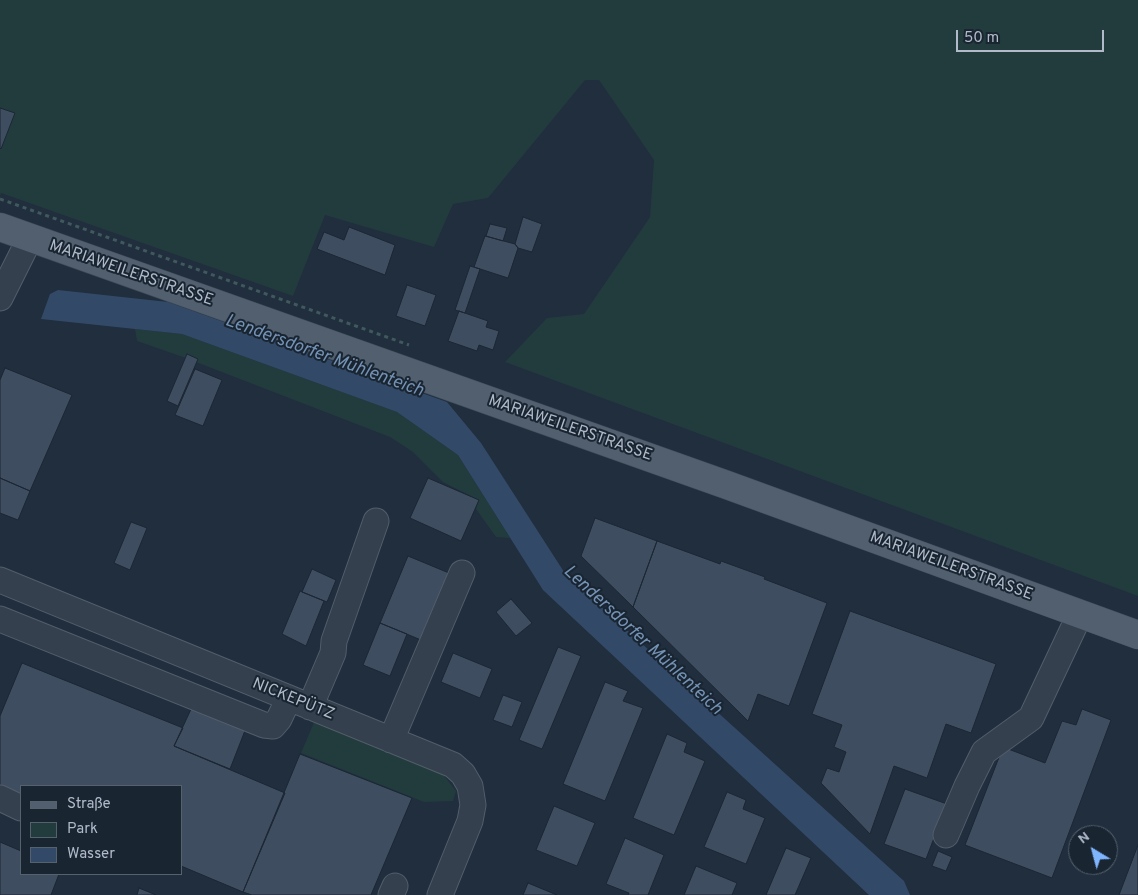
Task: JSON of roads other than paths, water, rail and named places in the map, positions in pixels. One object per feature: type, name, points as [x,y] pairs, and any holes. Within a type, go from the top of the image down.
[{"type":"main road","name":"MARIAWEILERSTRASSE","points":[[9,234],[728,485],[1138,635]]},
{"type":"street","points":[[0,298],[9,234]]},
{"type":"street","points":[[31,593],[9,622],[264,725],[273,726],[300,702],[332,653],[334,641],[376,521]]},
{"type":"street","points":[[392,740],[462,573]]},
{"type":"street","name":"NICKEPÜTZ","points":[[0,580],[453,765],[463,774],[470,786],[473,805],[470,821],[440,895]]},
{"type":"street","points":[[946,836],[984,752],[1031,718],[1080,614]]},
{"type":"street","points":[[0,798],[20,808]]},
{"type":"water","points":[[58,290],[168,302],[447,402],[481,443],[566,575],[904,881],[910,895],[869,895],[543,590],[458,455],[397,412],[182,334],[41,319],[50,294]]},
{"type":"water label","name":"Lendersdorfer Mühlenteich","points":[[324,357]]},
{"type":"water label","name":"Lendersdorfer Mühlenteich","points":[[642,641]]}]
